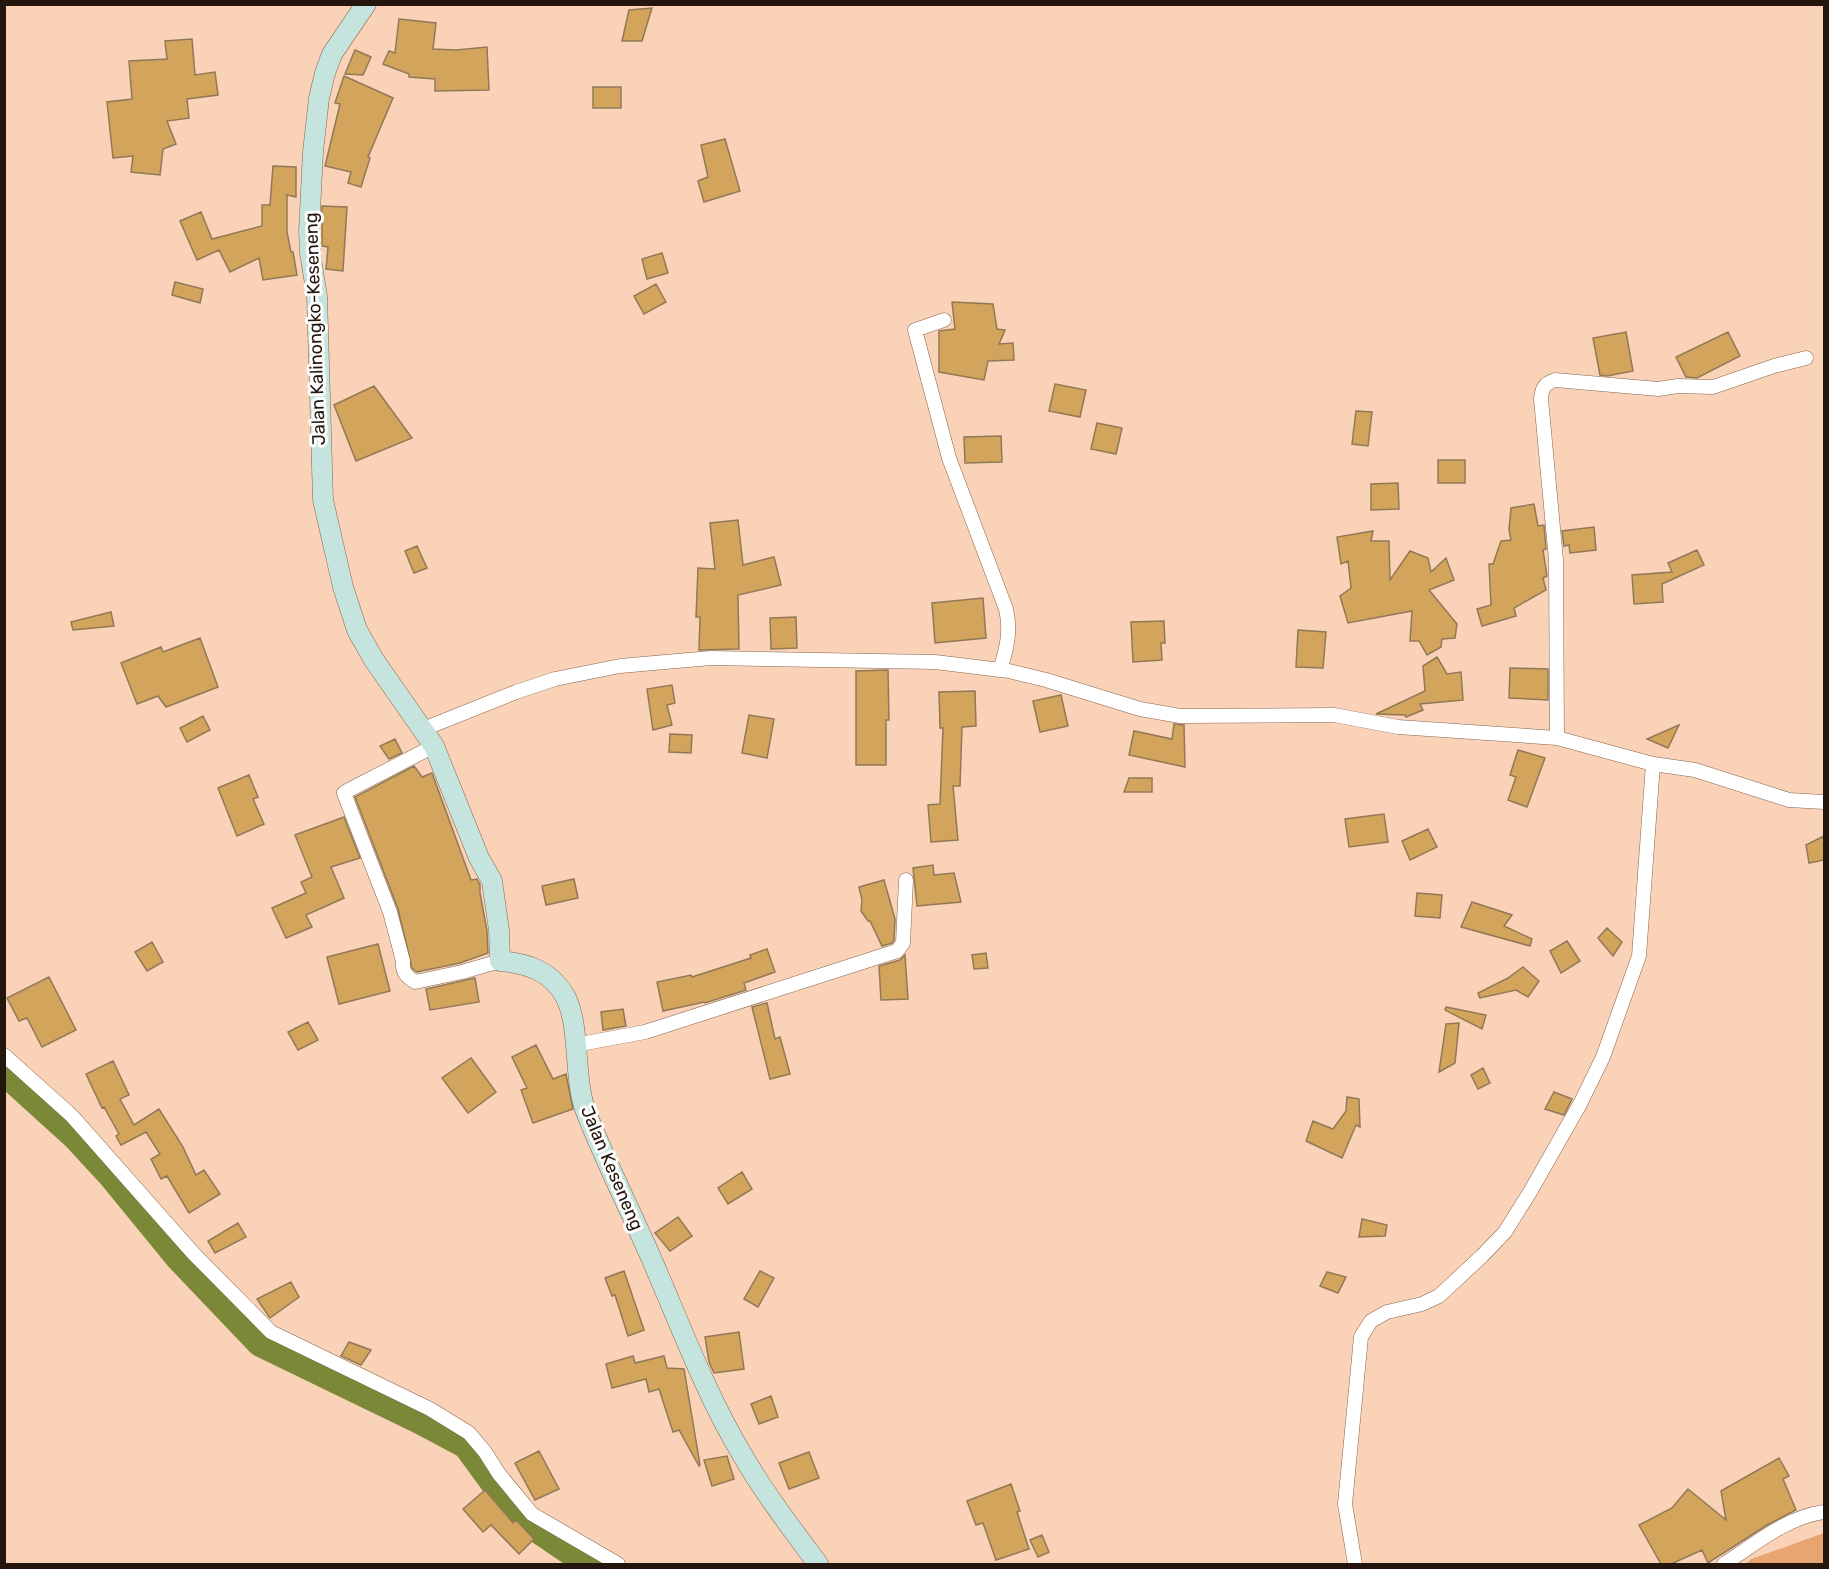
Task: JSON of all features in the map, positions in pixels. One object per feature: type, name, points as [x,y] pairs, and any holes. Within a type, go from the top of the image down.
[{"type":"street","name":"Jalan Kalinongko-Keseneng","points":[[366,4],[332,54],[325,73],[319,98],[313,162],[309,242],[317,296],[323,500],[343,587],[357,630],[374,660],[434,746]]},
{"type":"street","points":[[944,320],[915,330],[950,458],[1006,609],[1009,625],[1008,645],[1000,670]]},
{"type":"street","points":[[1557,738],[1556,560],[1541,399],[1542,389],[1547,383],[1555,380],[1658,389],[1678,386],[1713,387],[1774,366],[1806,358]]},
{"type":"street","points":[[422,730],[516,692],[555,679],[620,666],[711,657],[935,663],[1000,670],[1046,680],[1140,709],[1180,716],[1334,715],[1398,727],[1557,738],[1653,764],[1695,770],[1789,800],[1824,802]]},
{"type":"street","points":[[434,746],[479,858],[492,882],[499,930],[500,962],[415,982],[406,975],[402,968],[403,960],[390,912],[346,801],[344,793],[347,790],[434,746]]},
{"type":"street","points":[[1355,1564],[1345,1504],[1361,1337],[1371,1321],[1387,1312],[1422,1304],[1439,1296],[1482,1256],[1511,1222],[1580,1104],[1604,1057],[1640,956],[1653,764]]},
{"type":"street","points":[[575,1045],[645,1032],[897,951],[903,944],[906,880]]},
{"type":"street","name":"Jalan Keseneng","points":[[500,962],[532,967],[553,981],[567,1001],[580,1089],[592,1127],[726,1426],[763,1489],[818,1564]]},
{"type":"street","points":[[4,1055],[72,1116],[193,1253],[271,1332],[430,1409],[469,1433],[532,1514],[618,1564]]},
{"type":"street","points":[[1724,1564],[1774,1531],[1809,1514],[1824,1512]]},
{"type":"shaded area","points":[[1824,1533],[1824,1564],[1746,1564],[1751,1559]]},
{"type":"building","points":[[652,8],[642,41],[622,41],[629,10]]},
{"type":"building","points":[[399,19],[436,23],[433,49],[456,50],[487,47],[489,90],[435,91],[435,79],[409,77],[409,74],[383,64],[389,51],[395,53]]},
{"type":"building","points":[[192,39],[195,75],[215,72],[218,95],[187,99],[189,118],[167,121],[176,144],[163,149],[160,175],[131,172],[133,156],[113,158],[107,102],[132,99],[129,61],[167,59],[165,41]]},
{"type":"building","points":[[355,50],[371,57],[363,75],[345,74]]},
{"type":"building","points":[[344,76],[393,98],[368,157],[370,158],[361,187],[348,183],[351,172],[325,166],[340,104],[335,103]]},
{"type":"building","points":[[593,87],[621,87],[621,108],[593,108]]},
{"type":"building","points":[[725,139],[740,191],[704,202],[698,181],[708,177],[701,145]]},
{"type":"building","points":[[273,166],[296,167],[296,197],[287,195],[287,232],[297,275],[263,280],[259,258],[230,272],[219,250],[197,260],[180,221],[201,212],[212,239],[262,226],[262,205],[270,205]]},
{"type":"building","points":[[322,206],[347,207],[343,271],[326,269],[328,247],[322,246]]},
{"type":"building","points":[[662,253],[668,273],[647,279],[642,259]]},
{"type":"building","points":[[175,282],[203,289],[200,303],[172,295]]},
{"type":"building","points":[[656,284],[666,302],[644,314],[634,296]]},
{"type":"building","points":[[952,302],[993,304],[997,329],[1005,330],[999,344],[1013,343],[1014,360],[988,361],[984,380],[939,372],[939,331],[955,329]]},
{"type":"building","points":[[1626,332],[1633,371],[1607,376],[1600,375],[1593,338]]},
{"type":"building","points":[[1728,332],[1740,356],[1697,378],[1686,377],[1676,357]]},
{"type":"building","points":[[1055,384],[1086,390],[1080,417],[1049,411]]},
{"type":"building","points":[[374,386],[412,438],[356,461],[334,405]]},
{"type":"building","points":[[1356,411],[1372,412],[1368,446],[1352,444]]},
{"type":"building","points":[[1097,423],[1122,428],[1116,454],[1091,449]]},
{"type":"building","points":[[1001,436],[1002,462],[965,463],[964,437]]},
{"type":"building","points":[[1438,460],[1465,460],[1465,483],[1438,483]]},
{"type":"building","points":[[1398,483],[1399,509],[1371,510],[1371,484]]},
{"type":"building","points":[[1534,504],[1538,526],[1544,525],[1546,549],[1543,550],[1547,576],[1543,578],[1546,590],[1514,608],[1516,616],[1482,626],[1477,609],[1491,605],[1489,564],[1493,564],[1501,541],[1511,540],[1509,530],[1511,508]]},
{"type":"building","points":[[738,520],[743,565],[774,557],[781,585],[738,595],[739,649],[699,650],[700,617],[696,617],[698,568],[715,569],[710,523]]},
{"type":"building","points":[[1594,527],[1596,550],[1570,553],[1569,545],[1564,546],[1562,531]]},
{"type":"building","points":[[1373,531],[1371,541],[1389,541],[1390,580],[1410,551],[1428,558],[1431,572],[1446,558],[1454,580],[1429,590],[1457,624],[1455,638],[1442,639],[1441,647],[1427,655],[1419,641],[1410,641],[1412,611],[1348,623],[1340,596],[1351,588],[1348,561],[1341,564],[1337,537]]},
{"type":"building","points":[[417,546],[427,568],[414,573],[405,551]]},
{"type":"building","points":[[1697,550],[1704,565],[1662,584],[1663,602],[1634,604],[1632,575],[1672,572],[1668,563]]},
{"type":"building","points":[[983,598],[986,638],[935,643],[932,603]]},
{"type":"building","points":[[111,612],[114,626],[73,630],[71,622]]},
{"type":"building","points":[[796,617],[797,648],[771,649],[770,618]]},
{"type":"building","points":[[1164,621],[1165,643],[1161,643],[1162,660],[1133,662],[1131,622]]},
{"type":"building","points":[[1298,630],[1326,632],[1323,668],[1296,667]]},
{"type":"building","points":[[200,638],[218,687],[166,707],[158,696],[137,704],[121,663],[161,647],[163,652]]},
{"type":"building","points":[[1437,657],[1447,674],[1461,672],[1463,700],[1420,704],[1423,710],[1406,717],[1405,715],[1376,714],[1425,691],[1423,666]]},
{"type":"building","points":[[1510,668],[1548,669],[1548,700],[1509,698]]},
{"type":"building","points":[[888,670],[889,720],[886,720],[886,765],[856,765],[856,671]]},
{"type":"building","points":[[672,685],[675,703],[667,705],[672,725],[653,730],[647,689]]},
{"type":"building","points":[[975,691],[976,726],[962,727],[960,786],[953,786],[958,840],[931,842],[928,805],[940,804],[943,728],[940,728],[939,692]]},
{"type":"building","points":[[1061,695],[1068,726],[1040,732],[1033,701]]},
{"type":"building","points":[[749,715],[774,719],[767,758],[742,753]]},
{"type":"building","points":[[203,716],[210,730],[187,742],[180,728]]},
{"type":"building","points":[[1174,724],[1184,725],[1185,767],[1129,755],[1134,731],[1172,739]]},
{"type":"building","points":[[1679,725],[1668,748],[1647,739]]},
{"type":"building","points":[[670,734],[692,735],[691,753],[669,752]]},
{"type":"building","points":[[395,739],[402,753],[389,759],[380,746]]},
{"type":"building","points":[[1518,750],[1545,758],[1527,807],[1508,800],[1516,777],[1510,775]]},
{"type":"building","points":[[414,766],[422,777],[432,773],[471,880],[477,879],[480,885],[488,953],[460,963],[417,972],[412,968],[398,909],[355,797]]},
{"type":"building","points":[[249,775],[258,797],[253,799],[264,824],[237,836],[218,788]]},
{"type":"building","points":[[1129,778],[1152,778],[1152,792],[1124,792]]},
{"type":"building","points":[[1384,814],[1388,842],[1349,847],[1345,819]]},
{"type":"building","points":[[344,817],[360,858],[331,867],[344,898],[306,915],[312,927],[286,938],[272,908],[306,893],[301,882],[312,877],[295,835]]},
{"type":"building","points":[[1428,829],[1437,847],[1410,860],[1402,841]]},
{"type":"building","points":[[1824,836],[1824,860],[1809,863],[1806,845]]},
{"type":"building","points":[[933,865],[934,875],[954,873],[961,902],[917,906],[913,868]]},
{"type":"building","points":[[574,879],[578,898],[546,905],[542,886]]},
{"type":"building","points":[[884,880],[895,919],[894,940],[882,946],[870,921],[861,911],[862,900],[859,887]]},
{"type":"building","points":[[1417,893],[1442,895],[1440,918],[1415,916]]},
{"type":"building","points":[[1472,902],[1512,915],[1504,926],[1532,939],[1530,946],[1461,927]]},
{"type":"building","points":[[1607,928],[1622,942],[1613,956],[1598,938]]},
{"type":"building","points":[[1567,941],[1580,961],[1561,973],[1550,951]]},
{"type":"building","points":[[152,942],[163,962],[147,971],[135,952]]},
{"type":"building","points":[[378,944],[390,991],[339,1004],[327,957]]},
{"type":"building","points":[[767,949],[775,972],[744,983],[746,990],[705,1003],[663,1011],[657,982],[691,975],[692,977],[751,958],[750,955]]},
{"type":"building","points":[[986,953],[988,968],[974,969],[972,955]]},
{"type":"building","points":[[905,955],[908,999],[881,1000],[879,966],[900,960]]},
{"type":"building","points":[[1523,967],[1539,981],[1528,997],[1516,990],[1480,998],[1478,993],[1508,978]]},
{"type":"building","points":[[49,977],[76,1030],[42,1047],[27,1018],[19,1021],[7,998]]},
{"type":"building","points":[[475,978],[479,1002],[430,1010],[426,989]]},
{"type":"building","points":[[767,1003],[775,1039],[780,1037],[790,1074],[770,1079],[752,1007]]},
{"type":"building","points":[[1446,1007],[1486,1015],[1482,1029],[1445,1010]]},
{"type":"building","points":[[623,1009],[626,1026],[603,1030],[601,1012]]},
{"type":"building","points":[[308,1022],[318,1040],[298,1050],[288,1032]]},
{"type":"building","points":[[1459,1023],[1455,1063],[1439,1072],[1446,1024]]},
{"type":"building","points":[[536,1045],[553,1079],[566,1074],[573,1109],[533,1123],[521,1090],[527,1088],[512,1057]]},
{"type":"building","points":[[471,1058],[496,1092],[468,1113],[442,1078]]},
{"type":"building","points":[[113,1061],[129,1095],[120,1099],[134,1125],[159,1109],[183,1147],[196,1175],[204,1170],[220,1194],[189,1213],[167,1176],[161,1179],[151,1159],[160,1154],[146,1132],[121,1145],[116,1136],[119,1134],[104,1107],[102,1108],[86,1074]]},
{"type":"building","points":[[1483,1068],[1490,1083],[1478,1089],[1471,1075]]},
{"type":"building","points":[[1554,1092],[1572,1099],[1564,1115],[1545,1109]]},
{"type":"building","points":[[1347,1097],[1359,1099],[1360,1127],[1356,1125],[1342,1158],[1306,1141],[1313,1121],[1333,1129],[1346,1111]]},
{"type":"building","points":[[742,1172],[752,1189],[728,1204],[718,1188]]},
{"type":"building","points":[[678,1217],[692,1236],[670,1251],[655,1233]]},
{"type":"building","points":[[1362,1219],[1387,1225],[1385,1236],[1359,1237]]},
{"type":"building","points":[[238,1223],[246,1237],[215,1253],[208,1241]]},
{"type":"building","points":[[624,1271],[644,1330],[628,1336],[615,1295],[612,1296],[605,1278]]},
{"type":"building","points":[[760,1271],[774,1278],[758,1307],[744,1299]]},
{"type":"building","points":[[1327,1272],[1346,1277],[1338,1293],[1320,1286]]},
{"type":"building","points":[[291,1282],[299,1297],[270,1318],[257,1299]]},
{"type":"building","points":[[739,1332],[744,1369],[714,1373],[709,1362],[705,1337]]},
{"type":"building","points":[[349,1342],[371,1350],[361,1365],[341,1356]]},
{"type":"building","points":[[633,1356],[635,1363],[664,1356],[667,1368],[684,1369],[699,1466],[679,1430],[673,1432],[659,1389],[649,1392],[646,1379],[612,1388],[606,1364]]},
{"type":"building","points":[[771,1396],[778,1417],[759,1424],[751,1404]]},
{"type":"building","points":[[539,1451],[559,1489],[535,1500],[515,1463]]},
{"type":"building","points":[[809,1452],[819,1478],[789,1489],[779,1463]]},
{"type":"building","points":[[727,1456],[734,1479],[712,1486],[704,1460]]},
{"type":"building","points":[[1779,1458],[1789,1476],[1783,1479],[1796,1510],[1767,1525],[1708,1563],[1702,1550],[1671,1564],[1661,1564],[1639,1525],[1672,1508],[1688,1489],[1726,1520],[1721,1491]]},
{"type":"building","points":[[1011,1484],[1029,1549],[996,1560],[983,1523],[976,1525],[967,1501]]},
{"type":"building","points":[[485,1490],[513,1523],[516,1520],[534,1539],[519,1554],[491,1525],[483,1532],[463,1509]]},
{"type":"building","points":[[1042,1535],[1049,1552],[1038,1557],[1030,1540]]},
{"type":"waterway","points":[[4,1070],[76,1135],[112,1174],[180,1257],[261,1342],[467,1444],[519,1515],[591,1564]]}]
